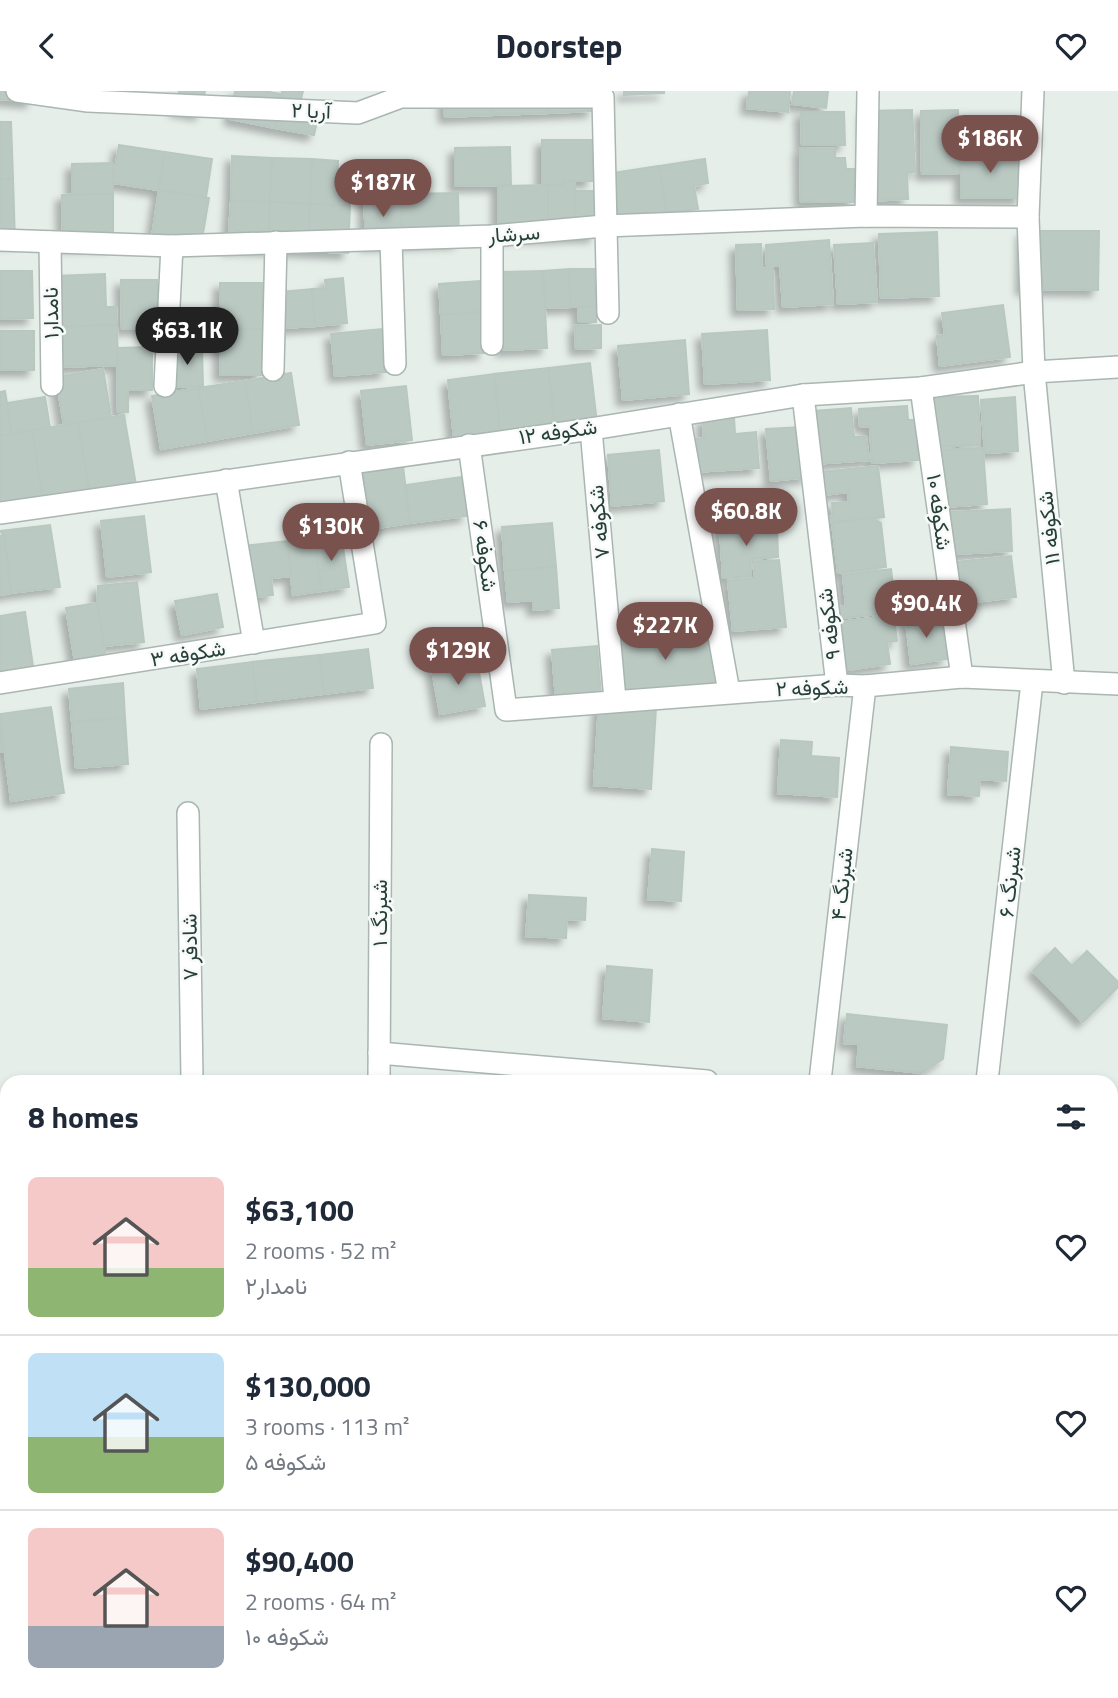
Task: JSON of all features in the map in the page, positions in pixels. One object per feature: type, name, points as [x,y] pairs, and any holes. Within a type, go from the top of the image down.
[{"type":"street","name":"آریا ۲","points":[[17,91],[88,101],[358,113],[401,94],[603,97],[604,226]]},
{"type":"street","points":[[866,216],[868,91]]},
{"type":"street","name":"شکوفه ۱۱","points":[[1033,91],[1028,217],[1034,372],[1064,683]]},
{"type":"street","name":"سرشار","points":[[0,240],[172,246],[492,236],[604,226],[866,216],[1028,217]]},
{"type":"street","points":[[604,226],[608,313]]},
{"type":"street","points":[[492,236],[492,344]]},
{"type":"street","points":[[391,240],[395,364]]},
{"type":"street","name":"نامدار۱","points":[[50,242],[52,384]]},
{"type":"street","points":[[273,370],[276,242]]},
{"type":"street","points":[[165,386],[172,246]]},
{"type":"street","name":"شکوفه ۱۲","points":[[0,513],[591,429],[803,395],[922,388],[1034,372],[1118,367]]},
{"type":"street","name":"شکوفه ۱۰","points":[[922,388],[962,677]]},
{"type":"street","name":"شکوفه ۹","points":[[803,395],[836,685]]},
{"type":"street","points":[[679,414],[729,692]]},
{"type":"street","name":"شکوفه ۷","points":[[591,429],[615,700]]},
{"type":"street","name":"شکوفه ۶","points":[[469,445],[506,710]]},
{"type":"street","name":"شکوفه ۳","points":[[0,683],[375,623],[349,462]]},
{"type":"street","points":[[226,480],[254,643]]},
{"type":"street","name":"شکوفه ۲","points":[[506,710],[615,700],[836,685],[865,686],[962,677],[1118,684]]},
{"type":"street","name":"شبرنگ ۶","points":[[988,1075],[1032,682]]},
{"type":"street","name":"شبرنگ ۴","points":[[821,1075],[865,686]]},
{"type":"street","name":"شبرنگ ۱","points":[[379,1075],[381,744]]},
{"type":"street","name":"شادفر ۷","points":[[188,813],[191,1075]]},
{"type":"street","points":[[379,1053],[636,1075]]},
{"type":"building","points":[[0,91],[33,91],[32,102],[0,99]]},
{"type":"building","points":[[179,91],[205,91],[201,114],[176,110]]},
{"type":"building","points":[[235,91],[281,94],[275,128],[230,119]]},
{"type":"building","points":[[282,91],[303,91],[300,103],[320,107],[314,135],[275,128]]},
{"type":"building","points":[[444,91],[491,91],[492,115],[445,117]]},
{"type":"building","points":[[491,91],[547,91],[548,113],[492,115]]},
{"type":"building","points":[[547,91],[592,91],[593,111],[548,113]]},
{"type":"building","points":[[624,91],[664,91],[664,93],[624,95]]},
{"type":"building","points":[[749,91],[790,91],[788,112],[747,108]]},
{"type":"building","points":[[794,91],[828,91],[826,108],[792,104]]},
{"type":"building","points":[[912,110],[915,172],[907,173],[908,199],[867,201],[865,111]]},
{"type":"building","points":[[958,110],[959,173],[922,174],[921,111]]},
{"type":"building","points":[[801,112],[844,112],[845,145],[802,145]]},
{"type":"building","points":[[0,122],[11,122],[13,179],[0,179]]},
{"type":"building","points":[[542,140],[592,140],[592,181],[564,181],[564,185],[542,185]]},
{"type":"building","points":[[972,141],[973,155],[1021,155],[1021,198],[961,198],[961,142]]},
{"type":"building","points":[[119,145],[165,152],[159,190],[113,183]]},
{"type":"building","points":[[510,147],[511,185],[455,186],[455,148]]},
{"type":"building","points":[[800,148],[835,149],[835,158],[845,158],[846,169],[854,169],[854,202],[801,202]]},
{"type":"building","points":[[165,152],[212,159],[206,197],[159,190]]},
{"type":"building","points":[[232,156],[272,158],[270,202],[231,201]]},
{"type":"building","points":[[272,158],[312,159],[310,204],[270,202]]},
{"type":"building","points":[[312,159],[338,161],[337,187],[351,187],[350,206],[310,204]]},
{"type":"building","points":[[705,159],[708,183],[694,186],[698,209],[666,213],[659,166]]},
{"type":"building","points":[[113,163],[113,194],[72,195],[72,164]]},
{"type":"building","points":[[659,166],[666,213],[619,221],[612,173]]},
{"type":"building","points":[[0,179],[13,179],[15,242],[0,242]]},
{"type":"building","points":[[564,181],[575,181],[575,236],[548,237],[548,185],[564,185]]},
{"type":"building","points":[[548,185],[548,237],[498,237],[498,186]]},
{"type":"building","points":[[159,190],[209,198],[201,245],[152,237]]},
{"type":"building","points":[[575,191],[595,191],[595,236],[575,236]]},
{"type":"building","points":[[458,193],[459,242],[402,244],[401,194]]},
{"type":"building","points":[[113,194],[113,245],[63,246],[62,195]]},
{"type":"building","points":[[401,194],[402,244],[366,245],[364,195]]},
{"type":"building","points":[[231,201],[270,202],[268,249],[228,248]]},
{"type":"building","points":[[270,202],[310,204],[308,251],[268,249]]},
{"type":"building","points":[[310,204],[350,206],[348,253],[308,251]]},
{"type":"building","points":[[1023,231],[1099,231],[1098,290],[1022,289]]},
{"type":"building","points":[[937,232],[939,296],[881,298],[879,234]]},
{"type":"building","points":[[829,240],[833,304],[783,307],[780,265],[767,266],[766,245]]},
{"type":"building","points":[[873,243],[877,302],[838,304],[834,245]]},
{"type":"building","points":[[761,244],[762,269],[773,268],[774,309],[738,310],[736,245]]},
{"type":"building","points":[[569,269],[594,269],[596,306],[570,307]]},
{"type":"building","points":[[569,269],[570,307],[545,308],[543,271]]},
{"type":"building","points":[[0,271],[32,271],[33,318],[0,319]]},
{"type":"building","points":[[543,271],[547,348],[502,350],[499,272]]},
{"type":"building","points":[[105,274],[106,307],[116,307],[117,325],[56,327],[55,276]]},
{"type":"building","points":[[343,278],[347,323],[315,326],[312,289],[326,288],[325,280]]},
{"type":"building","points":[[121,280],[157,280],[158,328],[122,329]]},
{"type":"building","points":[[480,281],[482,312],[441,315],[439,284]]},
{"type":"building","points":[[220,283],[262,283],[263,329],[220,329]]},
{"type":"building","points":[[312,289],[315,326],[283,328],[281,292]]},
{"type":"building","points":[[1003,305],[1010,357],[940,366],[937,336],[945,335],[942,313]]},
{"type":"building","points":[[596,306],[596,322],[579,322],[578,307]]},
{"type":"building","points":[[482,312],[484,353],[443,355],[441,315]]},
{"type":"building","points":[[117,325],[118,365],[57,367],[56,327]]},
{"type":"building","points":[[601,325],[601,348],[576,349],[575,326]]},
{"type":"building","points":[[220,329],[263,329],[262,375],[220,375]]},
{"type":"building","points":[[382,329],[386,372],[335,376],[331,334]]},
{"type":"building","points":[[767,330],[770,380],[705,384],[702,334]]},
{"type":"building","points":[[0,331],[34,331],[34,370],[0,370]]},
{"type":"building","points":[[685,340],[689,394],[623,400],[618,346]]},
{"type":"building","points":[[152,347],[152,390],[128,390],[128,412],[118,412],[117,348]]},
{"type":"building","points":[[202,348],[203,386],[172,387],[171,349]]},
{"type":"building","points":[[590,363],[597,423],[555,427],[548,368]]},
{"type":"building","points":[[548,368],[555,427],[500,434],[494,374]]},
{"type":"building","points":[[103,369],[111,417],[64,425],[56,377]]},
{"type":"building","points":[[291,373],[299,425],[253,433],[245,381]]},
{"type":"building","points":[[494,374],[500,434],[454,439],[448,380]]},
{"type":"building","points":[[245,381],[253,433],[207,441],[198,388]]},
{"type":"building","points":[[406,386],[412,440],[367,445],[361,391]]},
{"type":"building","points":[[198,388],[207,441],[161,449],[152,396]]},
{"type":"building","points":[[5,391],[12,434],[0,436],[0,392]]},
{"type":"building","points":[[978,396],[980,445],[932,447],[930,397]]},
{"type":"building","points":[[45,397],[50,428],[12,434],[7,403]]},
{"type":"building","points":[[1015,397],[1018,451],[985,453],[981,400]]},
{"type":"building","points":[[907,406],[908,420],[916,420],[918,460],[872,463],[870,426],[860,427],[859,409]]},
{"type":"building","points":[[851,408],[854,437],[866,436],[869,460],[814,464],[814,411]]},
{"type":"building","points":[[124,415],[136,485],[90,493],[78,423]]},
{"type":"building","points":[[734,417],[735,434],[756,432],[759,468],[694,472],[692,454],[698,454],[697,439],[704,438],[703,419]]},
{"type":"building","points":[[78,423],[90,493],[43,501],[32,430]]},
{"type":"building","points":[[803,427],[808,477],[771,481],[766,429]]},
{"type":"building","points":[[32,430],[43,501],[0,508],[0,436]]},
{"type":"building","points":[[983,448],[987,504],[943,507],[935,450]]},
{"type":"building","points":[[659,450],[664,501],[612,506],[608,455]]},
{"type":"building","points":[[402,458],[410,523],[371,529],[362,463]]},
{"type":"building","points":[[878,466],[884,517],[826,523],[825,517],[833,516],[832,503],[849,502],[848,492],[824,495],[821,472]]},
{"type":"building","points":[[462,477],[467,516],[410,523],[406,485]]},
{"type":"building","points":[[1010,509],[1012,551],[954,554],[951,512]]},
{"type":"building","points":[[144,516],[151,572],[107,577],[101,521]]},
{"type":"building","points":[[873,518],[881,523],[886,567],[838,573],[832,523]]},
{"type":"building","points":[[552,523],[556,567],[505,571],[502,527]]},
{"type":"building","points":[[50,525],[60,587],[11,593],[4,535],[0,531]]},
{"type":"building","points":[[777,525],[778,557],[750,559],[751,576],[723,578],[720,528]]},
{"type":"building","points":[[341,534],[349,587],[321,591],[314,538]]},
{"type":"building","points":[[4,535],[11,593],[0,595],[0,536]]},
{"type":"building","points":[[314,538],[321,591],[293,595],[287,541]]},
{"type":"building","points":[[287,541],[291,576],[271,578],[273,595],[250,598],[244,546]]},
{"type":"building","points":[[1011,556],[1016,597],[961,604],[956,562]]},
{"type":"building","points":[[779,560],[786,627],[733,631],[728,581],[755,578],[753,562]]},
{"type":"building","points":[[556,567],[559,608],[533,610],[533,600],[508,602],[505,571]]},
{"type":"building","points":[[891,569],[896,612],[834,619],[833,608],[846,606],[843,575]]},
{"type":"building","points":[[137,582],[144,642],[104,646],[97,603],[98,586]]},
{"type":"building","points":[[217,594],[223,627],[182,635],[175,601]]},
{"type":"building","points":[[97,603],[106,657],[75,662],[66,608]]},
{"type":"building","points":[[25,612],[34,673],[0,678],[0,616]]},
{"type":"building","points":[[894,615],[897,641],[887,642],[890,664],[847,670],[840,622]]},
{"type":"building","points":[[941,617],[947,659],[911,664],[906,621]]},
{"type":"building","points":[[714,631],[719,682],[616,693],[611,641]]},
{"type":"building","points":[[597,646],[601,696],[556,700],[552,650]]},
{"type":"building","points":[[368,649],[373,688],[324,694],[319,655]]},
{"type":"building","points":[[319,655],[324,694],[257,702],[252,662]]},
{"type":"building","points":[[477,661],[485,706],[440,714],[432,669]]},
{"type":"building","points":[[252,662],[257,702],[201,709],[197,669]]},
{"type":"building","points":[[123,683],[125,718],[72,722],[69,689]]},
{"type":"building","points":[[599,704],[656,708],[651,789],[594,785]]},
{"type":"building","points":[[51,707],[64,793],[11,801],[0,714]]},
{"type":"building","points":[[125,718],[128,764],[76,768],[72,722]]},
{"type":"building","points":[[0,725],[4,752],[0,752]]},
{"type":"building","points":[[781,740],[812,742],[811,756],[839,758],[837,797],[778,793]]},
{"type":"building","points":[[951,747],[1008,752],[1006,781],[980,779],[979,796],[948,794]]},
{"type":"building","points":[[652,849],[684,852],[681,901],[648,899]]},
{"type":"building","points":[[529,895],[586,898],[585,920],[567,919],[566,938],[526,936]]},
{"type":"building","points":[[1055,948],[1072,966],[1087,951],[1118,982],[1118,987],[1083,1022],[1033,971]]},
{"type":"building","points":[[607,966],[652,970],[649,1022],[603,1018]]},
{"type":"building","points":[[847,1014],[947,1025],[943,1059],[921,1073],[857,1066],[859,1044],[844,1043]]},
{"type":"building","points":[[511,1071],[556,1072],[556,1075],[511,1075]]}]
